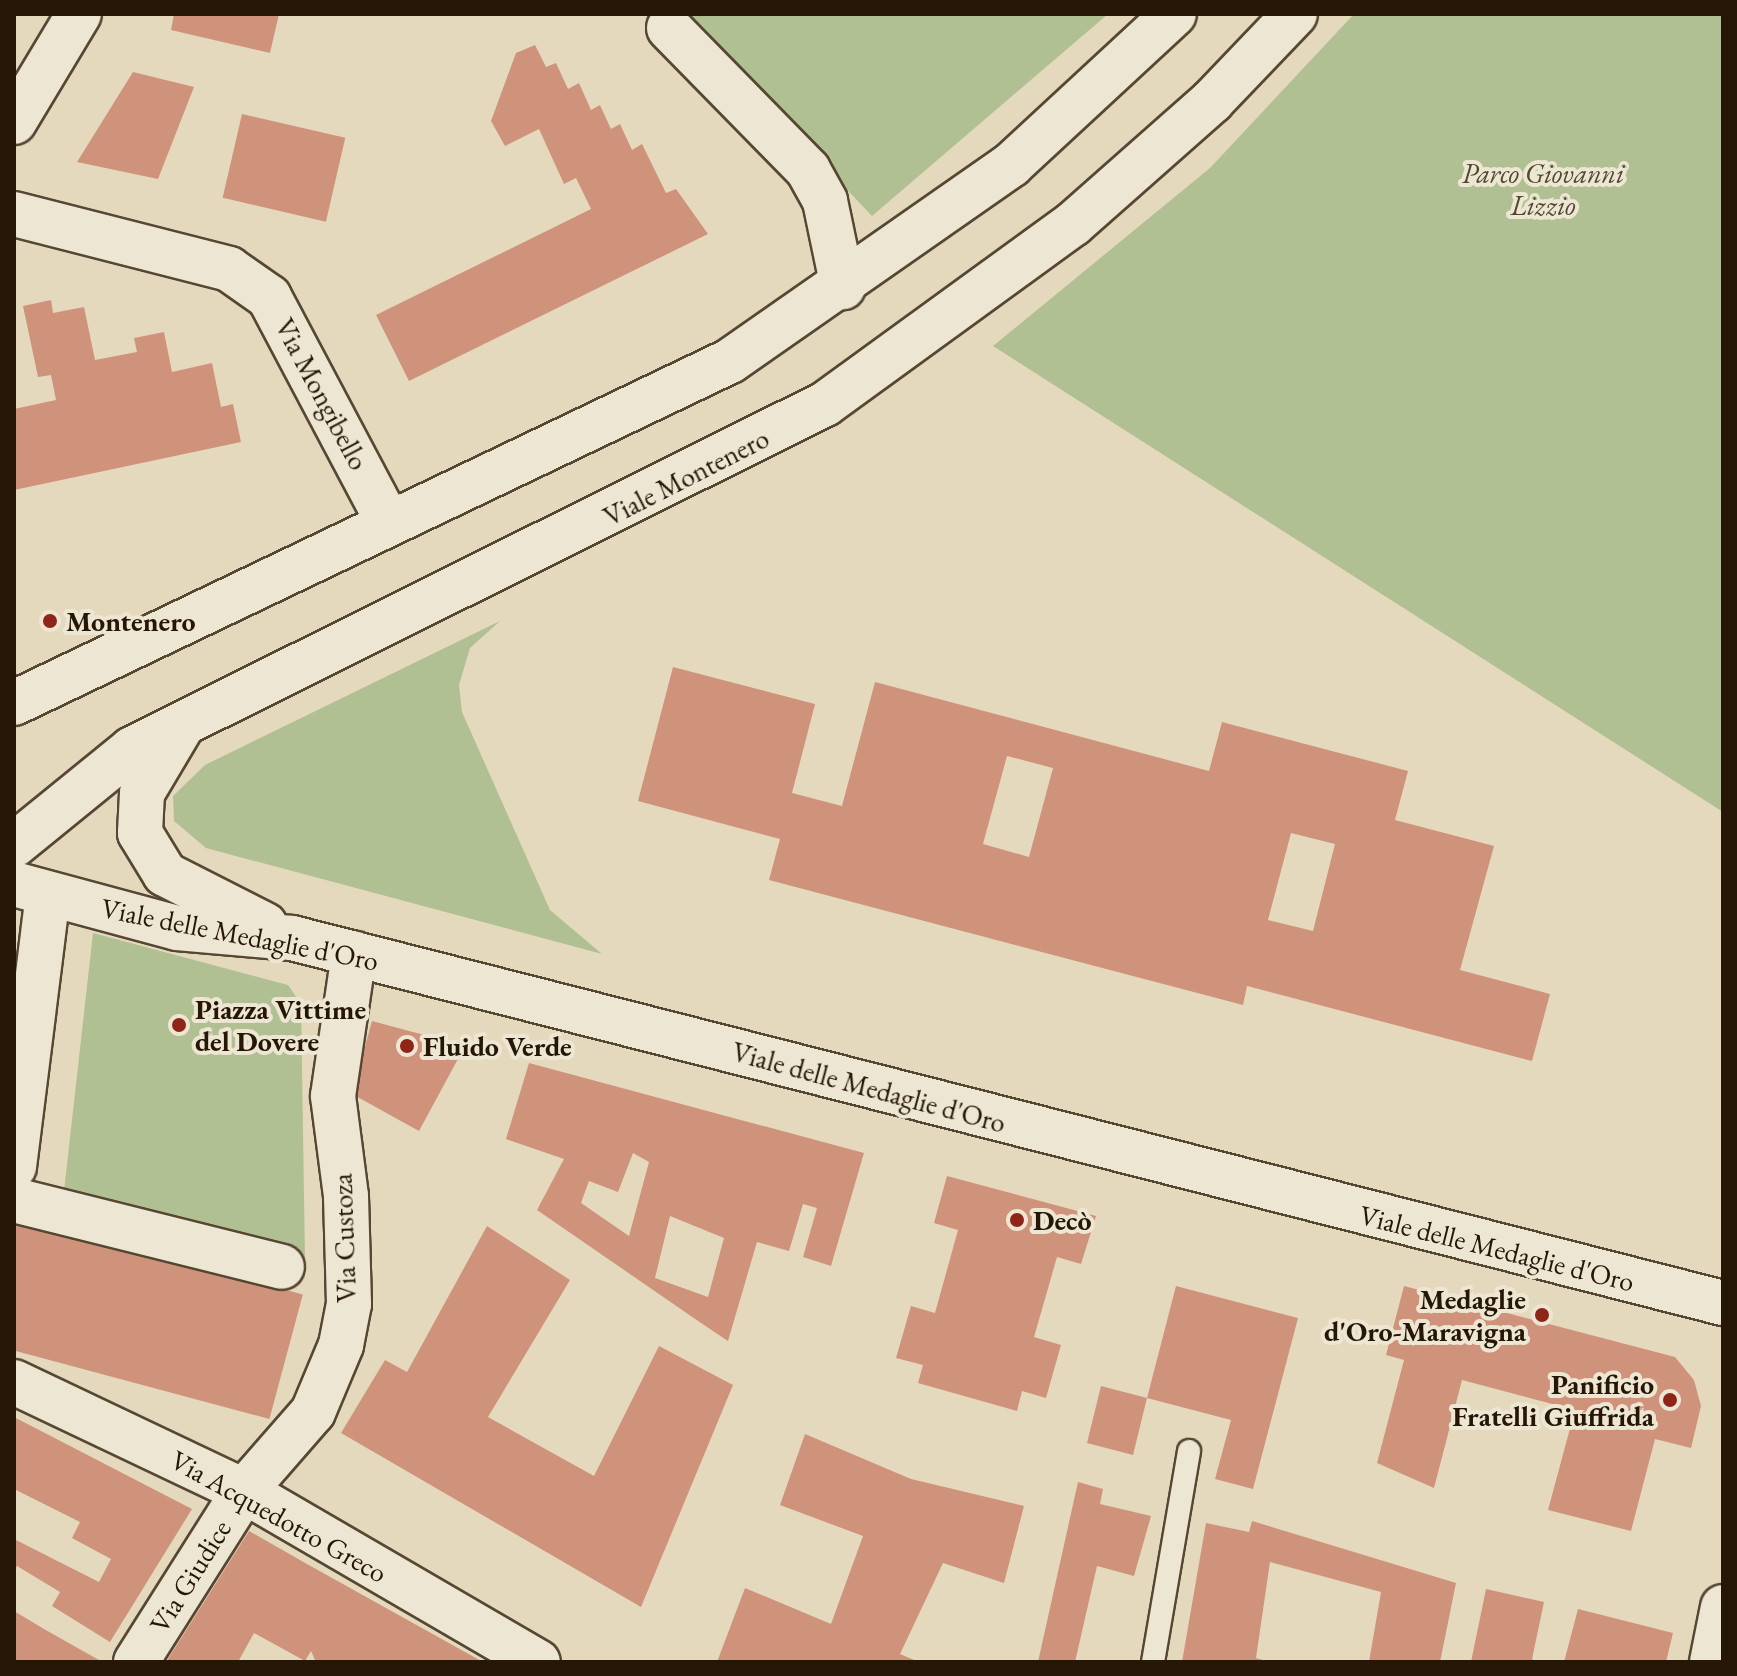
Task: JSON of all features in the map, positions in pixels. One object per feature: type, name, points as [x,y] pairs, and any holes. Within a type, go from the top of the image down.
[{"type":"street","points":[[14,122],[79,14]]},
{"type":"street","points":[[15,703],[387,520],[636,411],[730,361],[843,287],[1011,165],[1174,14]]},
{"type":"street","name":"Viale Montenero","points":[[14,845],[132,749],[825,404],[1073,224],[1212,101],[1295,14]]},
{"type":"street","points":[[669,28],[808,170],[825,201],[843,287]]},
{"type":"street","name":"Via Mongibello","points":[[14,214],[229,269],[269,297],[387,520]]},
{"type":"street","points":[[183,724],[142,793],[140,833],[149,851],[187,888],[292,938]]},
{"type":"street","points":[[14,1167],[31,889]]},
{"type":"street","name":"Viale delle Medaglie d'Oro","points":[[31,889],[177,928],[292,938],[1723,1303]]},
{"type":"street","name":"Via Custoza","points":[[244,1491],[313,1412],[341,1345],[349,1304],[346,1196],[333,1096],[354,954]]},
{"type":"street","points":[[14,1200],[282,1267]]},
{"type":"street","name":"Via Acquedotto Greco","points":[[14,1382],[244,1491],[538,1662]]},
{"type":"street","name":"Via Giudice","points":[[136,1662],[244,1491]]},
{"type":"street","points":[[1712,1662],[1723,1607]]},
{"type":"lane","points":[[1153,1662],[1189,1451]]},
{"type":"green space","points":[[679,14],[1108,14],[872,216]]},
{"type":"green space","name":"Parco Giovanni Lizzio","points":[[1354,14],[1723,14],[1723,812],[993,346],[1210,168]]},
{"type":"green space","points":[[500,621],[470,648],[459,685],[462,712],[550,910],[602,954],[206,848],[174,821],[173,796],[205,765]]},
{"type":"green space","points":[[93,933],[288,985],[301,1004],[305,1260],[63,1200]]},
{"type":"building","points":[[174,14],[279,14],[270,53],[171,30]]},
{"type":"building","points":[[535,45],[546,67],[556,63],[568,89],[579,83],[591,110],[600,105],[611,129],[620,124],[632,150],[642,144],[666,193],[676,189],[708,234],[409,381],[376,315],[591,209],[576,178],[564,184],[539,129],[505,146],[491,121],[516,53]]},
{"type":"building","points":[[133,72],[194,87],[158,179],[77,162]]},
{"type":"building","points":[[242,114],[345,138],[326,222],[223,198]]},
{"type":"building","points":[[51,300],[53,313],[84,307],[95,360],[137,352],[134,338],[164,332],[172,372],[212,363],[221,407],[233,404],[241,442],[14,490],[14,409],[56,400],[51,375],[38,377],[23,306]]},
{"type":"building","points":[[673,667],[815,704],[792,793],[842,806],[875,682],[1209,771],[1222,722],[1408,771],[1395,820],[1494,846],[1460,970],[1550,994],[1532,1061],[1247,986],[1243,1005],[769,880],[780,839],[638,801]],"holes":[[[1007,756],[1053,768],[1029,857],[983,844]],[[1291,833],[1335,844],[1313,931],[1268,920]]]},
{"type":"building","points":[[372,1021],[465,1046],[419,1131],[352,1094]]},
{"type":"building","points":[[529,1063],[864,1153],[831,1266],[803,1257],[817,1208],[803,1204],[789,1251],[757,1242],[728,1341],[537,1210],[564,1159],[506,1139]],"holes":[[[633,1153],[649,1162],[629,1236],[581,1203],[589,1181],[618,1192]],[[670,1216],[724,1238],[708,1297],[655,1278]]]},
{"type":"building","points":[[947,1176],[1096,1216],[1081,1264],[1057,1257],[1034,1337],[1061,1345],[1046,1398],[1022,1391],[1017,1411],[918,1383],[923,1365],[896,1358],[911,1306],[935,1313],[958,1230],[934,1223]]},
{"type":"building","points":[[14,1217],[303,1294],[269,1419],[14,1351]]},
{"type":"building","points":[[487,1226],[570,1280],[488,1417],[594,1476],[659,1346],[733,1385],[641,1607],[341,1433],[385,1360],[407,1372]]},
{"type":"building","points":[[1176,1286],[1298,1318],[1253,1489],[1215,1479],[1231,1420],[1147,1398]]},
{"type":"building","points":[[1404,1286],[1675,1357],[1694,1380],[1701,1406],[1691,1448],[1655,1439],[1631,1531],[1548,1510],[1575,1410],[1462,1380],[1434,1488],[1377,1463],[1404,1360],[1386,1355]]},
{"type":"building","points":[[1101,1386],[1147,1398],[1133,1455],[1087,1443]]},
{"type":"building","points":[[14,1417],[192,1509],[110,1642],[52,1606],[60,1592],[17,1566],[14,1571],[14,1539],[99,1582],[111,1559],[72,1538],[80,1522],[14,1489]]},
{"type":"building","points":[[805,1434],[911,1479],[1024,1506],[1004,1583],[943,1563],[900,1654],[919,1662],[717,1662],[745,1588],[831,1624],[863,1536],[780,1505]]},
{"type":"building","points":[[1078,1482],[1103,1489],[1100,1504],[1151,1516],[1134,1576],[1097,1566],[1075,1662],[1038,1662]]},
{"type":"building","points":[[1252,1521],[1456,1583],[1440,1662],[1369,1662],[1381,1592],[1270,1562],[1256,1658],[1270,1662],[1182,1662],[1206,1523],[1249,1532]]},
{"type":"building","points":[[249,1531],[483,1662],[316,1662],[311,1651],[305,1661],[254,1633],[238,1662],[166,1662]]},
{"type":"building","points":[[1486,1589],[1544,1602],[1532,1659],[1537,1662],[1471,1662]]},
{"type":"building","points":[[1578,1609],[1673,1633],[1666,1662],[1564,1662]]},
{"type":"building","points":[[14,1611],[44,1629],[99,1660],[14,1662]]},
{"type":"place","name":"Montenero","points":[[50,621]]},
{"type":"place","name":"Piazza Vittime del Dovere","points":[[179,1025]]},
{"type":"place","name":"Fluido Verde","points":[[407,1046]]},
{"type":"place","name":"Decò","points":[[1017,1220]]},
{"type":"place","name":"Medaglie d'Oro-Maravigna","points":[[1542,1315]]},
{"type":"place","name":"Panificio Fratelli Giuffrida","points":[[1670,1400]]}]
